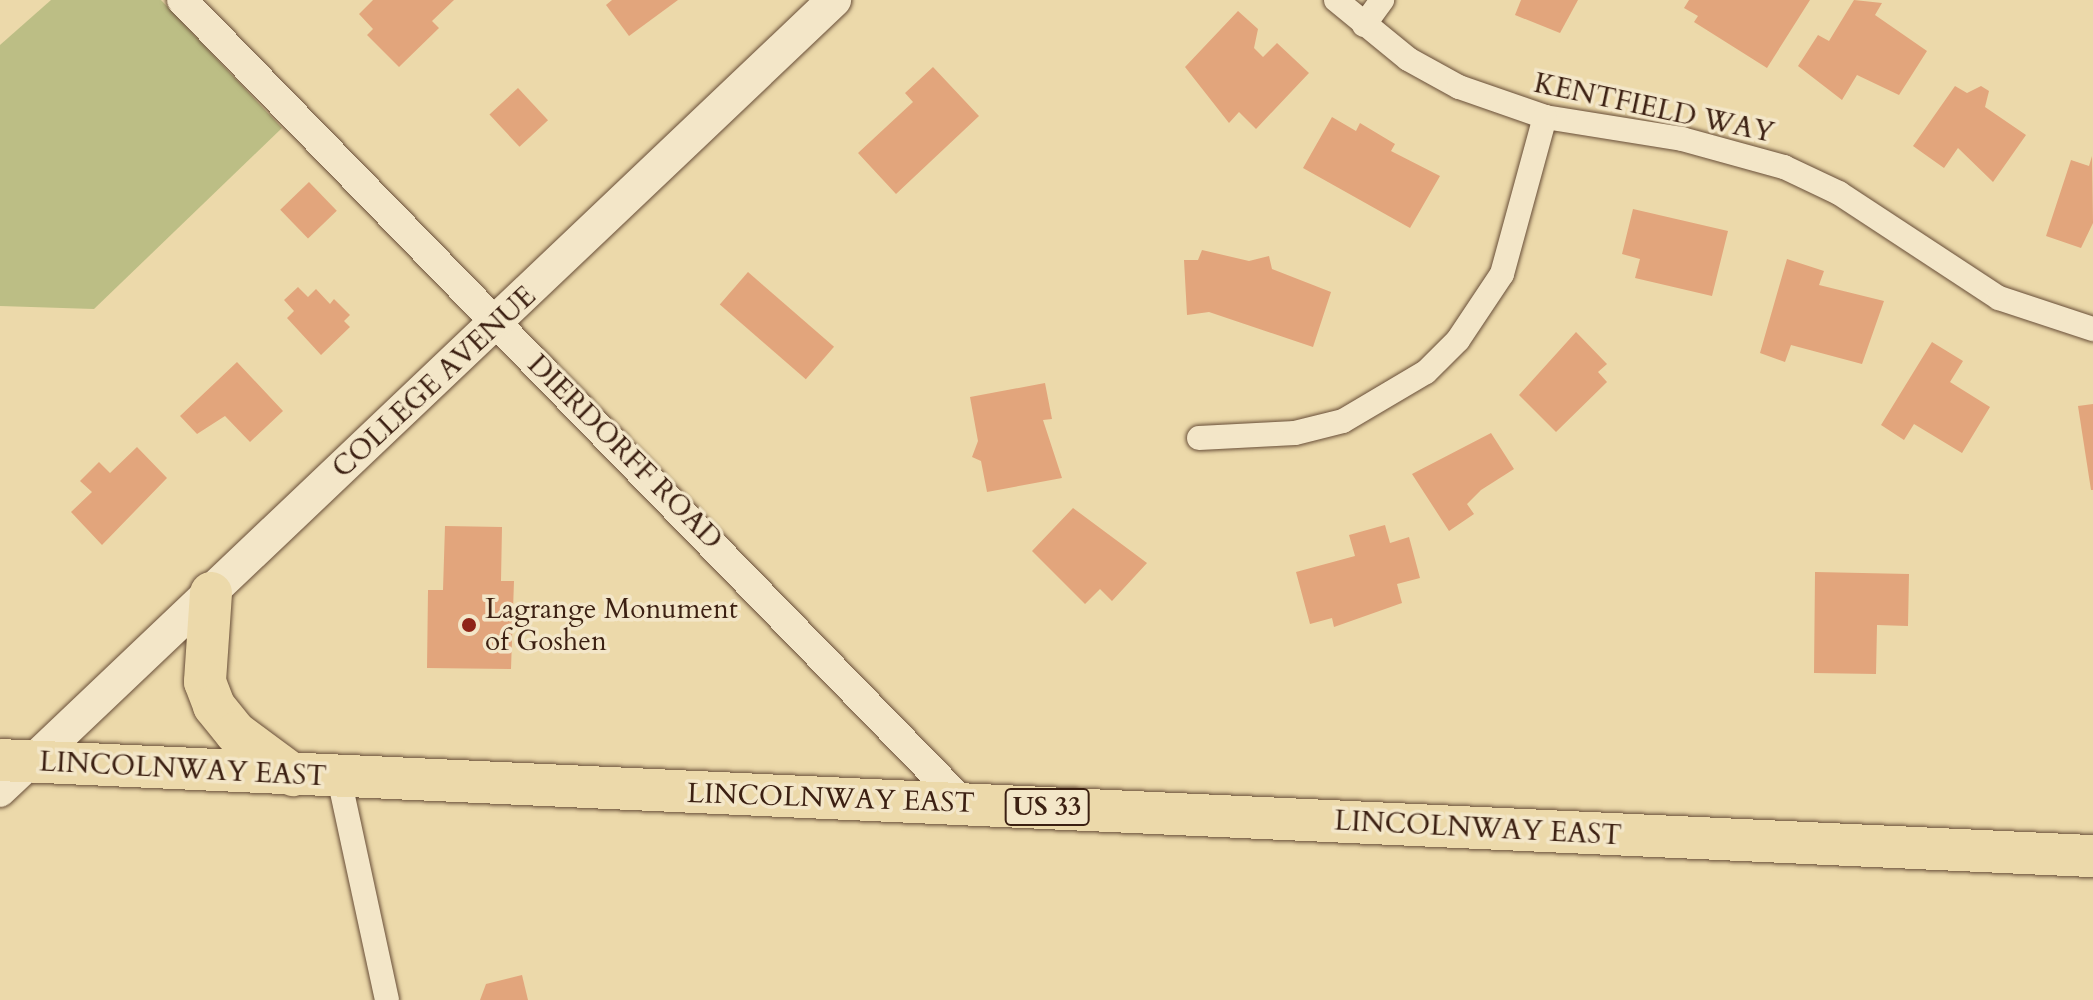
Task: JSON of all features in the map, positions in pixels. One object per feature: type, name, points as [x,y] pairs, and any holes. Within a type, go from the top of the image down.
[{"type":"highway","points":[[211,593],[205,682],[214,706],[236,733],[293,775]]},
{"type":"highway","name":"LINCOLNWAY EAST","points":[[16,760],[339,778],[2093,856]]},
{"type":"main road","name":"COLLEGE AVENUE","points":[[16,760],[211,593],[834,0]]},
{"type":"street","name":"DIERDORFF ROAD","points":[[182,0],[645,470],[964,804]]},
{"type":"street","name":"KENTFIELD WAY","points":[[1336,0],[1364,25],[1459,87],[1545,117],[1682,139],[1784,167],[1839,193],[1999,298],[2093,329]]},
{"type":"street","points":[[1364,25],[1382,0]]},
{"type":"street","points":[[1199,438],[1295,433],[1343,421],[1426,372],[1458,340],[1502,274],[1545,117]]},
{"type":"street","points":[[0,792],[16,760]]},
{"type":"street","points":[[339,778],[387,1000]]},
{"type":"green space","points":[[51,0],[161,0],[282,128],[94,309],[0,306],[0,45]]},
{"type":"building","points":[[373,0],[454,0],[432,21],[439,28],[399,67],[367,35],[373,29],[359,14]]},
{"type":"building","points":[[612,0],[678,0],[629,36],[606,5]]},
{"type":"building","points":[[1521,0],[1578,0],[1560,33],[1515,15]]},
{"type":"building","points":[[1689,0],[1810,0],[1767,68],[1694,22],[1698,16],[1684,8]]},
{"type":"building","points":[[1854,0],[1882,3],[1875,15],[1927,51],[1899,95],[1857,75],[1842,100],[1798,66],[1818,35],[1829,41]]},
{"type":"building","points":[[1238,11],[1258,29],[1254,48],[1263,57],[1277,43],[1309,73],[1256,129],[1239,112],[1229,123],[1185,67]]},
{"type":"building","points":[[933,67],[979,116],[896,194],[858,153],[913,102],[905,93]]},
{"type":"building","points":[[1955,86],[1967,93],[1981,86],[1989,91],[1985,107],[2026,135],[1993,182],[1958,148],[1944,168],[1913,146]]},
{"type":"building","points":[[518,88],[548,120],[519,147],[489,115]]},
{"type":"building","points":[[1332,117],[1356,131],[1360,123],[1395,144],[1391,151],[1440,176],[1410,228],[1303,168]]},
{"type":"building","points":[[2092,156],[2093,223],[2081,248],[2046,236],[2071,160],[2089,166]]},
{"type":"building","points":[[309,182],[337,211],[308,239],[280,210]]},
{"type":"building","points":[[1633,209],[1728,231],[1712,296],[1635,278],[1640,259],[1622,254]]},
{"type":"building","points":[[1202,250],[1249,261],[1269,256],[1272,269],[1331,292],[1313,347],[1209,312],[1187,315],[1184,260],[1198,260]]},
{"type":"building","points":[[1787,259],[1824,271],[1819,285],[1884,301],[1862,364],[1791,345],[1785,362],[1760,353]]},
{"type":"building","points":[[748,272],[834,347],[806,379],[720,304]]},
{"type":"building","points":[[298,287],[308,297],[316,289],[330,304],[334,299],[350,315],[344,321],[350,327],[321,355],[287,318],[294,311],[284,300]]},
{"type":"building","points":[[1576,332],[1607,364],[1598,372],[1607,382],[1556,432],[1519,395]]},
{"type":"building","points":[[1932,342],[1963,361],[1950,382],[1990,407],[1962,453],[1914,424],[1904,440],[1881,425]]},
{"type":"building","points":[[237,362],[283,411],[250,442],[225,416],[197,434],[180,416]]},
{"type":"building","points":[[1045,383],[1052,419],[1043,420],[1062,478],[987,492],[981,461],[972,457],[978,441],[970,397]]},
{"type":"building","points":[[2093,404],[2093,490],[2091,490],[2078,406]]},
{"type":"building","points":[[1491,433],[1514,469],[1481,490],[1467,504],[1474,514],[1449,531],[1412,474]]},
{"type":"building","points":[[137,447],[167,478],[102,545],[71,512],[92,492],[80,481],[99,462],[110,473]]},
{"type":"building","points":[[1073,508],[1147,563],[1112,601],[1100,589],[1085,604],[1032,551]]},
{"type":"building","points":[[1385,525],[1390,543],[1409,537],[1420,578],[1397,584],[1402,603],[1334,627],[1332,618],[1310,624],[1296,572],[1355,556],[1349,535]]},
{"type":"building","points":[[445,526],[502,527],[501,581],[514,581],[511,669],[427,668],[428,590],[443,590]]},
{"type":"building","points":[[1815,572],[1909,574],[1908,626],[1877,625],[1876,674],[1814,673]]},
{"type":"building","points":[[522,975],[528,1000],[480,1000],[486,984]]},
{"type":"place","name":"Lagrange Monument of Goshen","points":[[469,625]]}]
